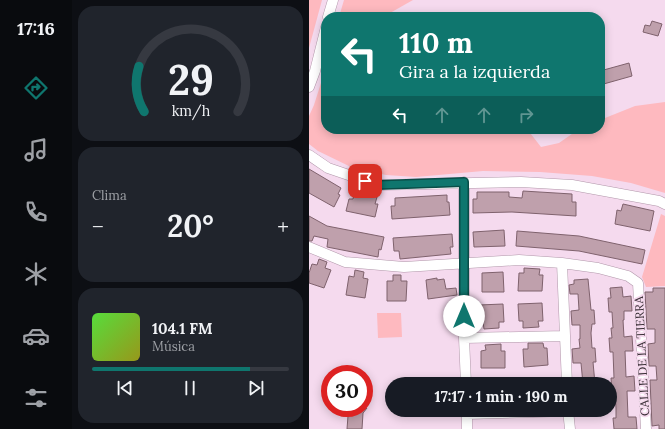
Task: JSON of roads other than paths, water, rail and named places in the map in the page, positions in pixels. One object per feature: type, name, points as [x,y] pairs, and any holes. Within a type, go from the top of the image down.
[{"type":"street","points":[[329,12],[333,0]]},
{"type":"street","points":[[309,87],[321,47]]},
{"type":"street","points":[[309,155],[328,168],[378,185],[464,182],[521,182],[572,185],[659,201],[665,204]]},
{"type":"street","points":[[464,182],[464,338],[466,377]]},
{"type":"street","name":"CALLE DE LA TIERRA","points":[[309,247],[345,262],[404,267],[519,260],[562,263],[598,268],[628,276],[637,283],[646,429]]},
{"type":"street","points":[[562,263],[567,377]]},
{"type":"street","points":[[464,338],[565,336]]},
{"type":"street","points":[[467,417],[467,429]]},
{"type":"street","points":[[569,417],[570,429]]}]
